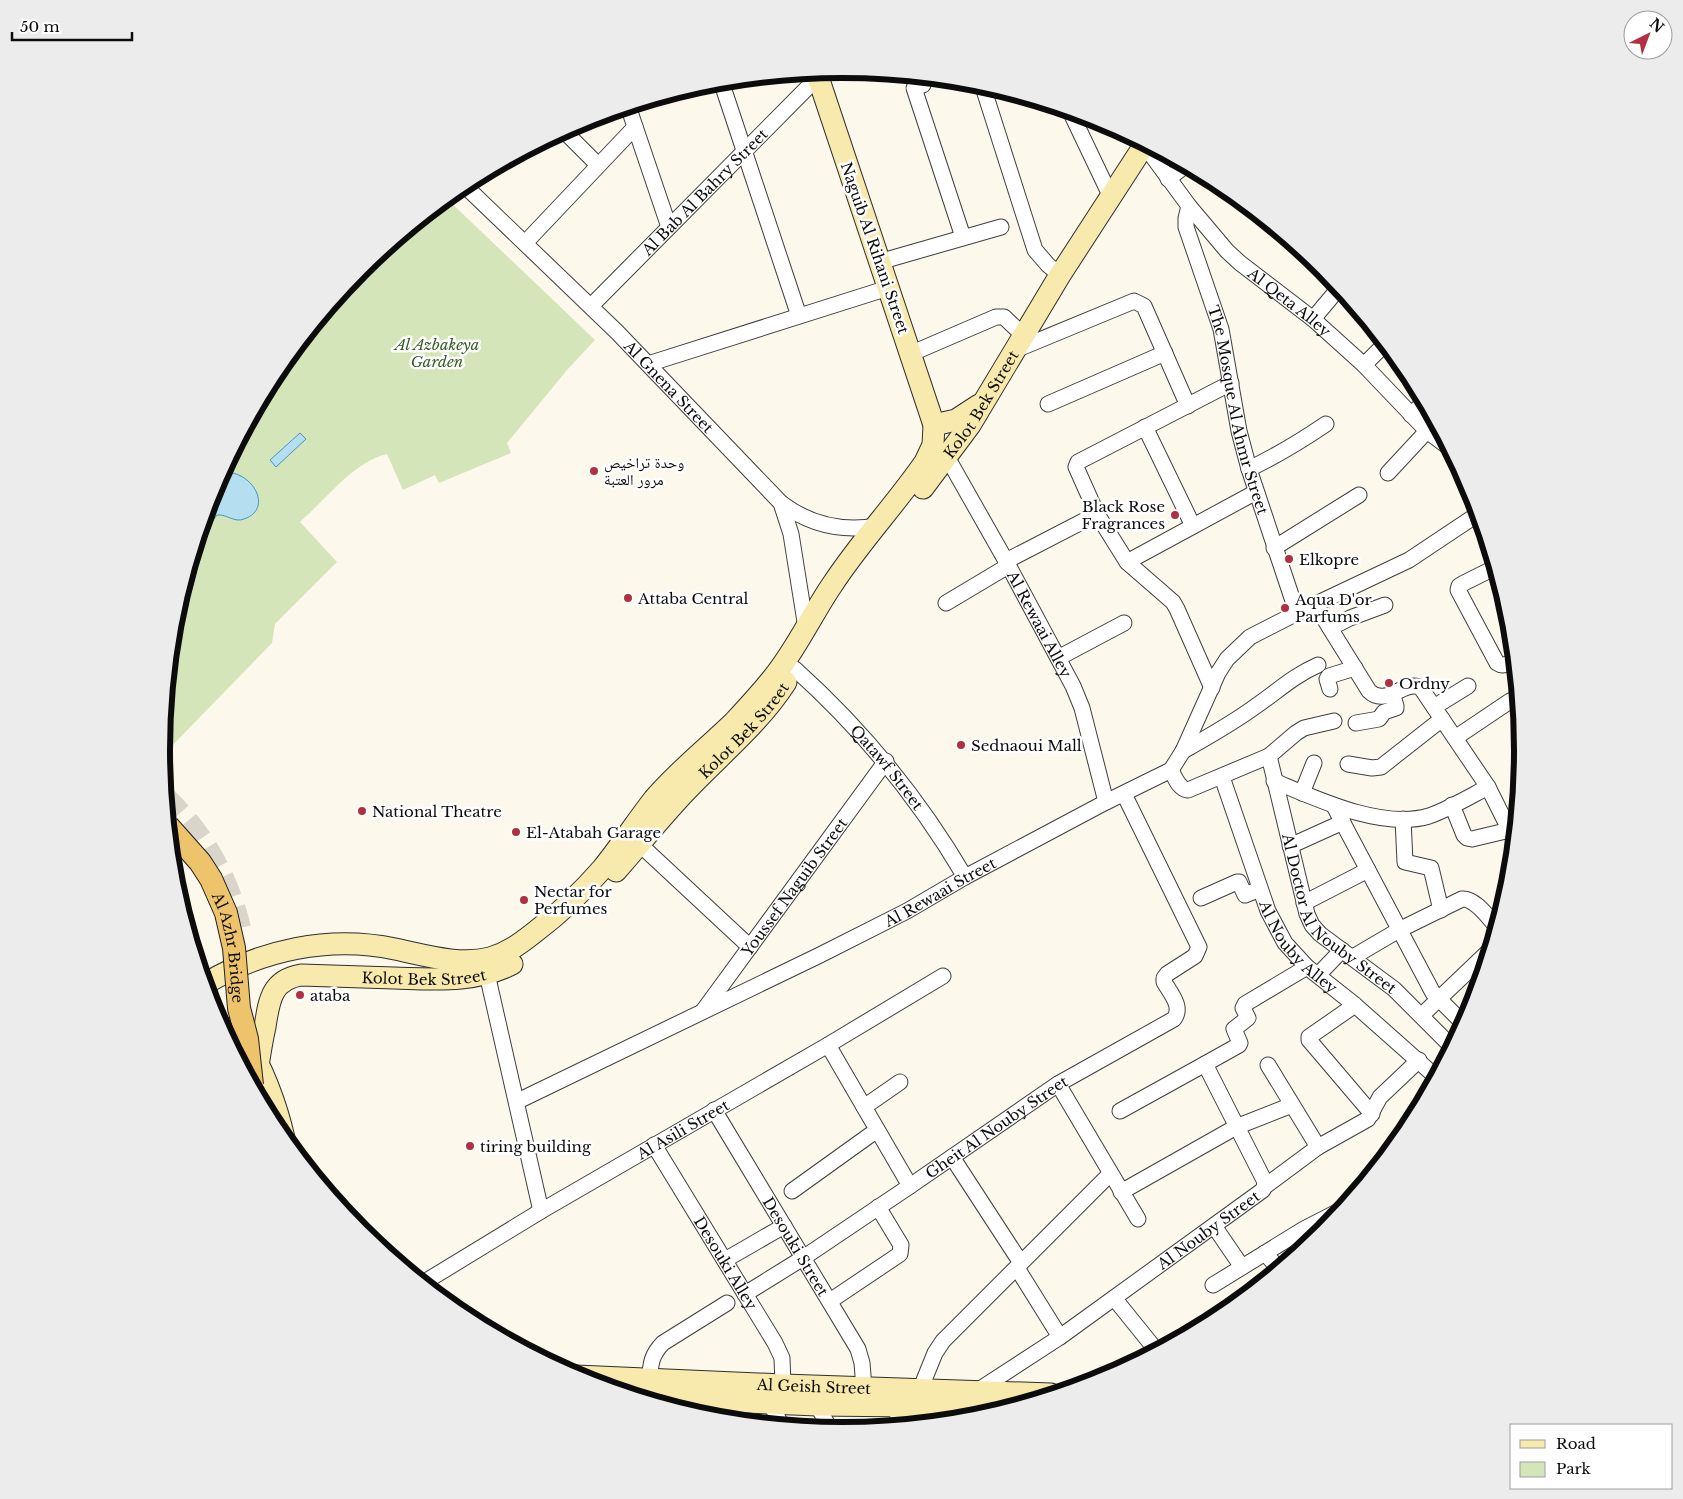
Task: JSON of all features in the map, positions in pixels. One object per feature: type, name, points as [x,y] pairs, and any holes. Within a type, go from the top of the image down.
[{"type":"main road","name":"Al Azhr Bridge","points":[[175,834],[200,862],[214,885],[226,913],[234,948],[239,1008],[255,1075]]},
{"type":"street","name":"Al Bab Al Bahry Street","points":[[591,306],[745,151],[812,79]]},
{"type":"street","name":"Naguib Al Rihani Street","points":[[818,79],[934,425]]},
{"type":"street","points":[[922,82],[923,85],[914,88],[964,237]]},
{"type":"street","points":[[724,88],[799,316]]},
{"type":"street","points":[[985,93],[1035,250],[1060,275]]},
{"type":"street","points":[[630,112],[670,227]]},
{"type":"street","points":[[1074,119],[1111,197]]},
{"type":"street","points":[[525,244],[635,127]]},
{"type":"street","points":[[568,136],[598,165]]},
{"type":"street","name":"Kolot Bek Street","points":[[255,1075],[270,998],[279,984],[293,976],[432,979],[465,978],[487,974],[518,961],[531,952],[593,895],[634,839],[654,800],[755,699],[793,650],[812,631],[947,457],[970,425],[1060,275],[1141,148]]},
{"type":"street","name":"Al Qeta Alley","points":[[1150,153],[1210,232],[1240,264],[1313,318],[1364,365],[1427,432],[1437,439]]},
{"type":"street","points":[[1168,179],[1181,170]]},
{"type":"street","name":"Al Gnena Street","points":[[469,190],[591,306],[781,503],[791,534],[812,631]]},
{"type":"street","name":"The Mosque Al Ahmr Street","points":[[1189,206],[1186,227],[1221,329],[1239,432],[1248,469],[1297,613]]},
{"type":"street","points":[[879,262],[1001,226]]},
{"type":"street","points":[[648,364],[888,288]]},
{"type":"street","points":[[1313,318],[1335,293]]},
{"type":"street","points":[[910,354],[996,317],[1004,317],[1018,343],[1134,301],[1144,306],[1188,406]]},
{"type":"street","points":[[1364,365],[1381,348]]},
{"type":"street","points":[[1048,404],[1165,353]]},
{"type":"street","points":[[1212,688],[1177,608],[1173,602],[1127,562],[1097,514],[1076,467],[1078,462],[1231,384]]},
{"type":"street","points":[[934,425],[961,417],[976,408],[984,400]]},
{"type":"street","points":[[1411,415],[1419,407]]},
{"type":"street","points":[[1248,469],[1293,446],[1326,424]]},
{"type":"street","name":"Kolot Bek Street","points":[[211,981],[260,957],[282,951],[326,944],[370,945],[469,961],[497,956],[516,947],[567,906],[603,867],[743,736],[763,714],[795,669],[833,583],[925,462],[932,444],[934,425]]},
{"type":"street","points":[[1145,427],[1193,526]]},
{"type":"street","points":[[1388,473],[1427,432]]},
{"type":"street","name":"Al Rewaai Alley","points":[[947,457],[1073,686],[1082,708],[1106,802]]},
{"type":"street","points":[[1127,562],[1256,492]]},
{"type":"street","points":[[1274,548],[1359,495]]},
{"type":"street","points":[[781,503],[806,519],[819,524],[848,529],[877,526]]},
{"type":"street","points":[[946,603],[1007,564],[1097,514]]},
{"type":"street","points":[[1334,721],[1301,730],[1268,756],[1188,790],[1184,790],[1171,770],[1183,751],[1227,660],[1238,647],[1250,637],[1297,613],[1409,560],[1472,518]]},
{"type":"street","points":[[1489,570],[1459,586],[1458,590],[1497,663],[1501,665],[1508,664]]},
{"type":"street","points":[[1315,604],[1354,668],[1373,695],[1380,697],[1418,686],[1488,787],[1509,825]]},
{"type":"street","points":[[1330,628],[1350,618],[1385,605]]},
{"type":"street","points":[[1058,658],[1124,623]]},
{"type":"street","points":[[1183,751],[1210,737],[1300,673],[1318,665]]},
{"type":"street","points":[[1330,689],[1329,676],[1354,668]]},
{"type":"street","name":"Qatawf Street","points":[[795,669],[842,713],[886,761],[928,817],[965,877]]},
{"type":"street","points":[[1348,764],[1372,768],[1381,766],[1468,686]]},
{"type":"street","points":[[1356,723],[1379,719],[1384,712],[1396,708],[1392,693]]},
{"type":"street","points":[[1455,738],[1510,701]]},
{"type":"street","name":"Al Doctor Al Nouby Street","points":[[1268,756],[1307,914],[1312,925],[1320,934],[1394,989],[1447,1041]]},
{"type":"street","name":"Youssef Naguib Street","points":[[702,1012],[886,761]]},
{"type":"street","points":[[1302,793],[1314,763]]},
{"type":"street","name":"Al Rewaai Street","points":[[518,1101],[907,911],[965,877],[1106,802],[1171,770]]},
{"type":"street","name":"Al Nouby Alley","points":[[1222,777],[1260,889],[1285,943],[1312,971],[1355,1005],[1431,1072]]},
{"type":"street","points":[[1274,781],[1334,806],[1384,818],[1403,819],[1430,816],[1488,787]]},
{"type":"street","name":"Gheit Al Nouby Street","points":[[746,1294],[910,1186],[1058,1084],[1174,1019],[1178,1014],[1178,1007],[1164,982],[1164,978],[1167,974],[1195,956],[1199,947],[1124,794]]},
{"type":"street","points":[[1452,805],[1467,838],[1472,839],[1509,831]]},
{"type":"street","points":[[1334,806],[1432,993],[1457,1018]]},
{"type":"street","points":[[1403,819],[1405,862],[1431,868],[1441,910]]},
{"type":"street","points":[[1290,846],[1343,822]]},
{"type":"street","points":[[634,839],[750,947]]},
{"type":"street","points":[[1304,902],[1368,870]]},
{"type":"street","points":[[1201,898],[1237,882],[1239,882],[1245,895],[1260,889]]},
{"type":"street","points":[[1120,1111],[1239,1045],[1240,1043],[1234,1029],[1248,1018],[1244,1008],[1245,1004],[1347,953],[1462,900],[1468,899],[1473,902],[1491,921]]},
{"type":"street","points":[[1422,1015],[1480,960]]},
{"type":"street","points":[[487,974],[518,1101],[541,1210]]},
{"type":"street","name":"Al Asili Street","points":[[428,1280],[541,1210],[828,1045],[943,976]]},
{"type":"street","points":[[1355,1005],[1310,1037],[1309,1040],[1372,1114]]},
{"type":"street","points":[[233,1034],[241,1039],[250,1050],[255,1075],[272,1099],[276,1111]]},
{"type":"street","points":[[828,1045],[910,1186]]},
{"type":"street","points":[[1264,1187],[1318,1147],[1364,1122],[1372,1114],[1380,1097],[1419,1060]]},
{"type":"street","name":"Al Nouby Street","points":[[977,1391],[1060,1337],[1263,1190],[1264,1180],[1205,1064]]},
{"type":"street","points":[[1268,1065],[1318,1147]]},
{"type":"street","points":[[864,1107],[900,1082]]},
{"type":"street","points":[[1058,1084],[1138,1219]]},
{"type":"street","points":[[1121,1192],[1236,1127],[1292,1105]]},
{"type":"street","name":"Desouki Street","points":[[714,1110],[858,1348],[862,1363],[864,1388]]},
{"type":"street","points":[[792,1191],[877,1130]]},
{"type":"street","name":"Desouki Alley","points":[[654,1145],[776,1343],[782,1358],[783,1385]]},
{"type":"street","points":[[952,1157],[1019,1265],[1060,1337]]},
{"type":"street","points":[[920,1390],[935,1353],[943,1341],[1110,1174]]},
{"type":"street","points":[[830,1301],[900,1254],[901,1245],[878,1207]]},
{"type":"street","points":[[1212,1285],[1322,1220]]},
{"type":"street","points":[[725,1260],[784,1226]]},
{"type":"street","points":[[1214,1226],[1242,1267]]},
{"type":"street","points":[[1265,1253],[1274,1264]]},
{"type":"street","points":[[1114,1298],[1152,1345]]},
{"type":"street","points":[[656,1395],[650,1363],[657,1349],[663,1343],[728,1303]]},
{"type":"street","name":"Al Geish Street","points":[[656,1395],[783,1385],[1034,1393]]},
{"type":"street","name":"Al Geish Street","points":[[656,1395],[817,1405],[898,1415],[966,1410]]},
{"type":"street","points":[[770,1403],[778,1418]]},
{"type":"street","points":[[817,1405],[826,1421]]},
{"type":"green space","name":"Al Azbakeya Garden","points":[[451,203],[595,340],[567,370],[507,443],[511,453],[439,483],[435,475],[403,490],[387,454],[364,464],[333,490],[300,522],[337,562],[275,624],[272,643],[170,748],[175,662],[182,618],[205,533],[239,452],[283,376],[308,340],[336,306],[398,244]]},
{"type":"water","points":[[300,433],[306,439],[276,467],[270,460]]},
{"type":"water","points":[[230,473],[243,477],[256,491],[258,507],[253,514],[240,520],[217,515],[206,529]]},
{"type":"tunnel","points":[[172,804],[191,825],[212,857],[229,891],[240,928]]},
{"type":"place","name":"وحدة تراخيص مرور العتبة","points":[[594,471]]},
{"type":"place","name":"Black Rose Fragrances","points":[[1175,515]]},
{"type":"place","name":"Elkopre","points":[[1289,559]]},
{"type":"place","name":"Attaba Central","points":[[628,598]]},
{"type":"place","name":"Aqua D'or Parfums","points":[[1285,608]]},
{"type":"place","name":"Ordny","points":[[1389,683]]},
{"type":"place","name":"Sednaoui Mall","points":[[961,745]]},
{"type":"place","name":"National Theatre","points":[[362,811]]},
{"type":"place","name":"El-Atabah Garage","points":[[516,832]]},
{"type":"place","name":"Nectar for Perfumes","points":[[524,900]]},
{"type":"place","name":"ataba","points":[[300,995]]},
{"type":"place","name":"tiring building","points":[[470,1146]]}]
